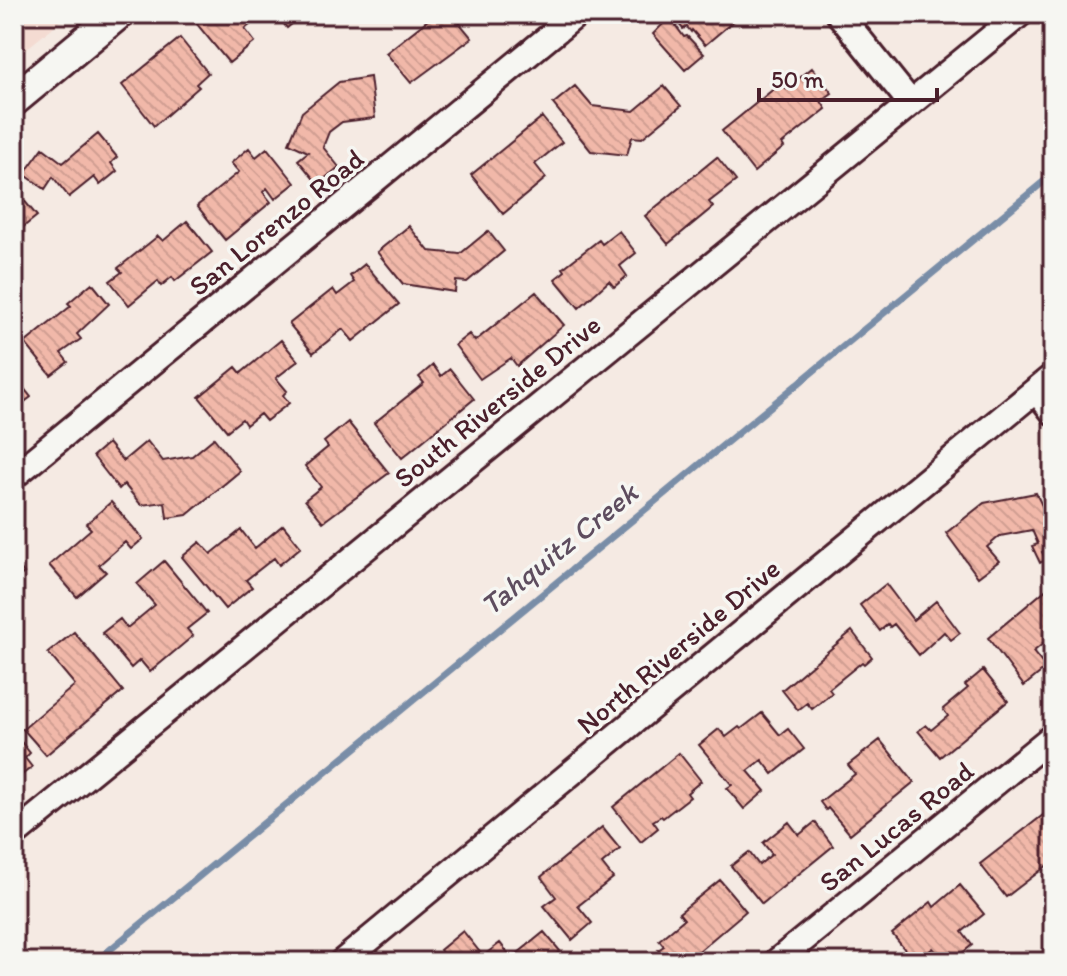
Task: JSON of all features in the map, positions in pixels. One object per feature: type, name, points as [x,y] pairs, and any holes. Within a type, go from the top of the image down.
[{"type":"street","points":[[14,100],[118,14]]},
{"type":"street","name":"San Lorenzo Road","points":[[14,476],[577,14]]},
{"type":"street","points":[[839,14],[910,102]]},
{"type":"street","name":"South Riverside Drive","points":[[14,835],[1020,14]]},
{"type":"street","points":[[1045,383],[1053,412]]},
{"type":"street","name":"North Riverside Drive","points":[[342,962],[1045,383]]},
{"type":"street","name":"San Lucas Road","points":[[776,962],[1053,736]]},
{"type":"shaded area","points":[[14,14],[69,14],[14,59]]},
{"type":"building","points":[[207,14],[263,14],[245,29],[255,42],[229,63],[196,23]]},
{"type":"building","points":[[276,14],[304,14],[287,28]]},
{"type":"building","points":[[425,14],[452,14],[472,38],[411,83],[386,53],[429,19]]},
{"type":"building","points":[[679,14],[742,14],[705,45],[692,30],[687,27],[683,29],[678,23],[676,26],[684,37],[687,36],[704,54],[685,70],[653,34],[671,16],[678,22],[681,19],[686,25]]},
{"type":"building","points":[[180,38],[208,73],[196,84],[199,87],[154,126],[122,85]]},
{"type":"building","points":[[812,68],[832,93],[821,101],[826,109],[782,144],[784,147],[754,172],[722,131],[781,83],[786,89]]},
{"type":"building","points":[[370,77],[375,118],[342,122],[329,132],[323,147],[339,167],[318,184],[298,160],[308,152],[289,143],[302,112],[339,82]]},
{"type":"building","points":[[575,86],[592,106],[634,111],[664,86],[681,106],[642,138],[632,137],[627,155],[591,151],[553,104]]},
{"type":"building","points":[[542,117],[562,142],[535,164],[546,178],[503,214],[471,175]]},
{"type":"building","points":[[98,134],[117,157],[111,163],[117,171],[100,185],[94,177],[69,197],[53,177],[45,189],[24,174],[43,148],[63,163]]},
{"type":"building","points":[[249,148],[256,157],[267,148],[295,183],[275,199],[267,188],[263,192],[271,202],[225,240],[197,206],[239,172],[231,163]]},
{"type":"building","points":[[717,157],[736,181],[709,202],[713,207],[668,244],[645,216]]},
{"type":"building","points":[[14,188],[37,216],[17,232],[14,230]]},
{"type":"building","points":[[187,221],[212,252],[175,281],[172,277],[161,286],[158,281],[129,305],[110,281],[122,272],[118,268],[158,236],[163,241]]},
{"type":"building","points":[[409,226],[429,251],[460,254],[488,231],[504,251],[467,282],[456,281],[455,292],[403,284],[377,252]]},
{"type":"building","points":[[619,231],[636,253],[620,266],[627,276],[614,287],[609,281],[579,308],[555,279],[565,271],[563,268],[599,240],[602,244]]},
{"type":"building","points":[[365,264],[399,304],[353,341],[343,329],[313,353],[289,324],[333,289],[337,295],[354,282],[350,276]]},
{"type":"building","points":[[92,283],[109,304],[77,334],[81,339],[61,353],[68,362],[51,375],[25,343],[71,306],[68,303]]},
{"type":"building","points":[[536,292],[564,325],[517,366],[511,358],[480,379],[455,345],[469,334],[475,341]]},
{"type":"building","points":[[281,340],[298,361],[276,378],[287,391],[283,395],[289,403],[266,421],[260,414],[246,425],[242,419],[227,431],[199,397],[236,367],[241,373]]},
{"type":"building","points":[[433,365],[441,376],[450,369],[474,399],[402,458],[374,423],[424,383],[419,377]]},
{"type":"building","points":[[14,376],[31,397],[14,410]]},
{"type":"building","points":[[348,422],[389,473],[323,522],[305,500],[321,487],[305,466],[328,447],[324,442]]},
{"type":"building","points":[[214,438],[240,471],[187,515],[167,518],[165,502],[141,505],[124,484],[119,489],[93,456],[108,443],[123,461],[147,441],[163,461],[192,456]]},
{"type":"building","points":[[1036,493],[1053,529],[1053,547],[1042,552],[1046,560],[1040,563],[1032,546],[1038,544],[1032,530],[1000,536],[987,547],[999,561],[978,577],[946,533],[984,503]]},
{"type":"building","points":[[111,502],[143,539],[131,549],[125,542],[99,565],[106,572],[77,597],[49,565],[91,529],[86,524]]},
{"type":"building","points":[[283,525],[301,547],[279,565],[274,558],[246,580],[252,587],[225,609],[182,557],[200,542],[211,554],[241,530],[255,548]]},
{"type":"building","points":[[14,560],[24,573],[14,581]]},
{"type":"building","points":[[164,561],[207,613],[187,629],[193,636],[150,672],[140,660],[131,668],[102,633],[120,619],[127,628],[155,605],[137,584]]},
{"type":"building","points":[[886,584],[913,620],[936,601],[960,633],[951,640],[944,632],[919,655],[894,624],[890,627],[888,624],[880,631],[860,605]]},
{"type":"building","points":[[1049,587],[1053,592],[1053,640],[1050,638],[1033,652],[1046,668],[1024,686],[988,638]]},
{"type":"building","points":[[852,631],[872,657],[829,689],[832,693],[812,709],[807,703],[798,710],[782,690]]},
{"type":"building","points":[[74,632],[123,691],[46,755],[23,729],[75,685],[48,653]]},
{"type":"building","points":[[983,670],[1008,701],[940,757],[918,731],[926,725],[931,730],[948,716],[943,709],[968,688],[965,685]]},
{"type":"building","points":[[762,713],[780,735],[788,729],[804,749],[773,774],[762,760],[748,771],[765,791],[744,809],[727,788],[732,785],[699,745],[719,729],[726,737]]},
{"type":"building","points":[[14,733],[30,753],[25,758],[32,767],[14,781]]},
{"type":"building","points":[[880,740],[914,782],[850,834],[820,802],[855,774],[848,765]]},
{"type":"building","points":[[679,753],[701,781],[687,793],[690,797],[663,818],[661,816],[653,821],[658,828],[641,842],[613,807]]},
{"type":"building","points":[[1047,812],[1053,820],[1053,861],[1006,897],[980,864]]},
{"type":"building","points":[[789,822],[799,835],[815,822],[833,846],[762,904],[731,866],[749,852],[759,865],[772,854],[763,843]]},
{"type":"building","points":[[602,827],[620,849],[602,864],[613,878],[578,906],[592,923],[572,940],[544,906],[556,897],[541,877]]},
{"type":"building","points":[[720,880],[746,911],[686,962],[668,962],[658,950],[664,946],[659,940],[684,919],[679,913]]},
{"type":"building","points":[[960,885],[984,914],[962,932],[972,945],[951,962],[945,962],[933,948],[915,962],[892,934],[931,902],[934,907]]},
{"type":"building","points":[[463,931],[483,956],[500,943],[512,958],[544,932],[560,951],[547,962],[449,962],[440,950]]},
{"type":"waterway","name":"Tahquitz Creek","points":[[95,962],[1053,174]]}]
